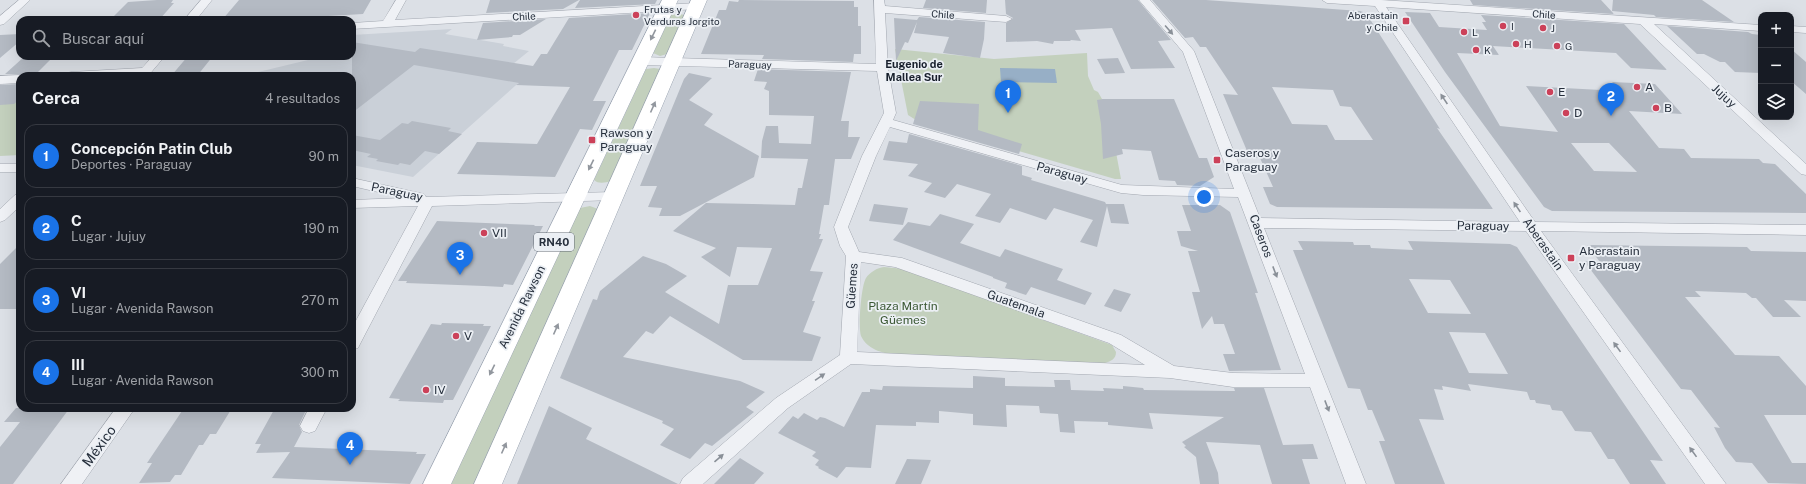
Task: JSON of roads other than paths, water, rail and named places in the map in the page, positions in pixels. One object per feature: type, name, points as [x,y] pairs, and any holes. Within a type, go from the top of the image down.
[{"type":"main road","name":"RN40","points":[[488,484],[698,3]]},
{"type":"main road","name":"Avenida Rawson","points":[[437,484],[668,4]]},
{"type":"street","points":[[0,22],[25,0]]},
{"type":"street","points":[[193,16],[207,0]]},
{"type":"street","points":[[387,24],[401,0]]},
{"type":"street","points":[[914,12],[916,0]]},
{"type":"street","name":"Caseros","points":[[1144,0],[1188,51],[1356,484]]},
{"type":"street","name":"Chile","points":[[1327,0],[1377,2],[1758,28]]},
{"type":"street","name":"Aberastain","points":[[1377,2],[1530,226],[1716,484]]},
{"type":"street","name":"Chile","points":[[356,26],[698,3]]},
{"type":"street","name":"Chile","points":[[879,4],[914,12],[1006,19]]},
{"type":"street","name":"Güemes","points":[[848,358],[854,256],[848,246],[842,227],[869,156],[890,113],[882,68],[879,4]]},
{"type":"street","name":"Jujuy","points":[[1643,20],[1806,171]]},
{"type":"street","points":[[1794,29],[1806,30]]},
{"type":"street","points":[[145,72],[155,60]]},
{"type":"street","name":"Paraguay","points":[[641,61],[882,68]]},
{"type":"street","points":[[0,80],[16,79]]},
{"type":"street","name":"Paraguay","points":[[886,122],[1121,189],[1143,192],[1244,193]]},
{"type":"street","points":[[0,168],[16,168]]},
{"type":"street","name":"Paraguay","points":[[356,183],[434,202]]},
{"type":"street","name":"Paraguay","points":[[356,204],[614,196]]},
{"type":"street","points":[[1,216],[16,202]]},
{"type":"street","points":[[356,337],[434,202]]},
{"type":"street","points":[[1,216],[16,215]]},
{"type":"street","name":"Paraguay","points":[[1256,223],[1806,230]]},
{"type":"street","name":"Guatemala","points":[[854,256],[898,262],[1115,340],[1170,372]]},
{"type":"street","points":[[690,484],[782,403],[848,358]]},
{"type":"street","name":"Guatemala","points":[[848,358],[1170,372],[1233,380],[1317,381]]},
{"type":"street","name":"México","points":[[71,484],[123,412]]},
{"type":"street","points":[[309,426],[316,412]]},
{"type":"water","points":[[1000,68],[1055,69],[1057,83],[1001,82]]},
{"type":"place","name":"Frutas y Verduras Jorgito","points":[[636,15]]},
{"type":"place","name":"Aberastain y Chile","points":[[1406,21]]},
{"type":"place","name":"I","points":[[1503,26]]},
{"type":"place","name":"J","points":[[1543,28]]},
{"type":"place","name":"L","points":[[1464,32]]},
{"type":"place","name":"H","points":[[1516,44]]},
{"type":"place","name":"G","points":[[1557,46]]},
{"type":"place","name":"K","points":[[1476,50]]},
{"type":"place","name":"A","points":[[1637,87]]},
{"type":"place","name":"E","points":[[1550,92]]},
{"type":"place","name":"B","points":[[1656,108]]},
{"type":"place","name":"Concepción Patin Club","points":[[1008,113]]},
{"type":"place","name":"D","points":[[1566,113]]},
{"type":"place","name":"C","points":[[1611,116]]},
{"type":"place","name":"Rawson y Paraguay","points":[[592,140]]},
{"type":"place","name":"Caseros y Paraguay","points":[[1217,160]]},
{"type":"place","name":"VII","points":[[484,233]]},
{"type":"place","name":"Aberastain y Paraguay","points":[[1571,258]]},
{"type":"place","name":"VI","points":[[460,275]]},
{"type":"place","name":"V","points":[[456,336]]},
{"type":"place","name":"IV","points":[[426,390]]},
{"type":"place","name":"III","points":[[350,465]]},
{"type":"district","name":"Eugenio de Mallea Sur","points":[[914,70]]},
{"type":"park label","name":"Plaza Martín Güemes","points":[[903,313]]}]
